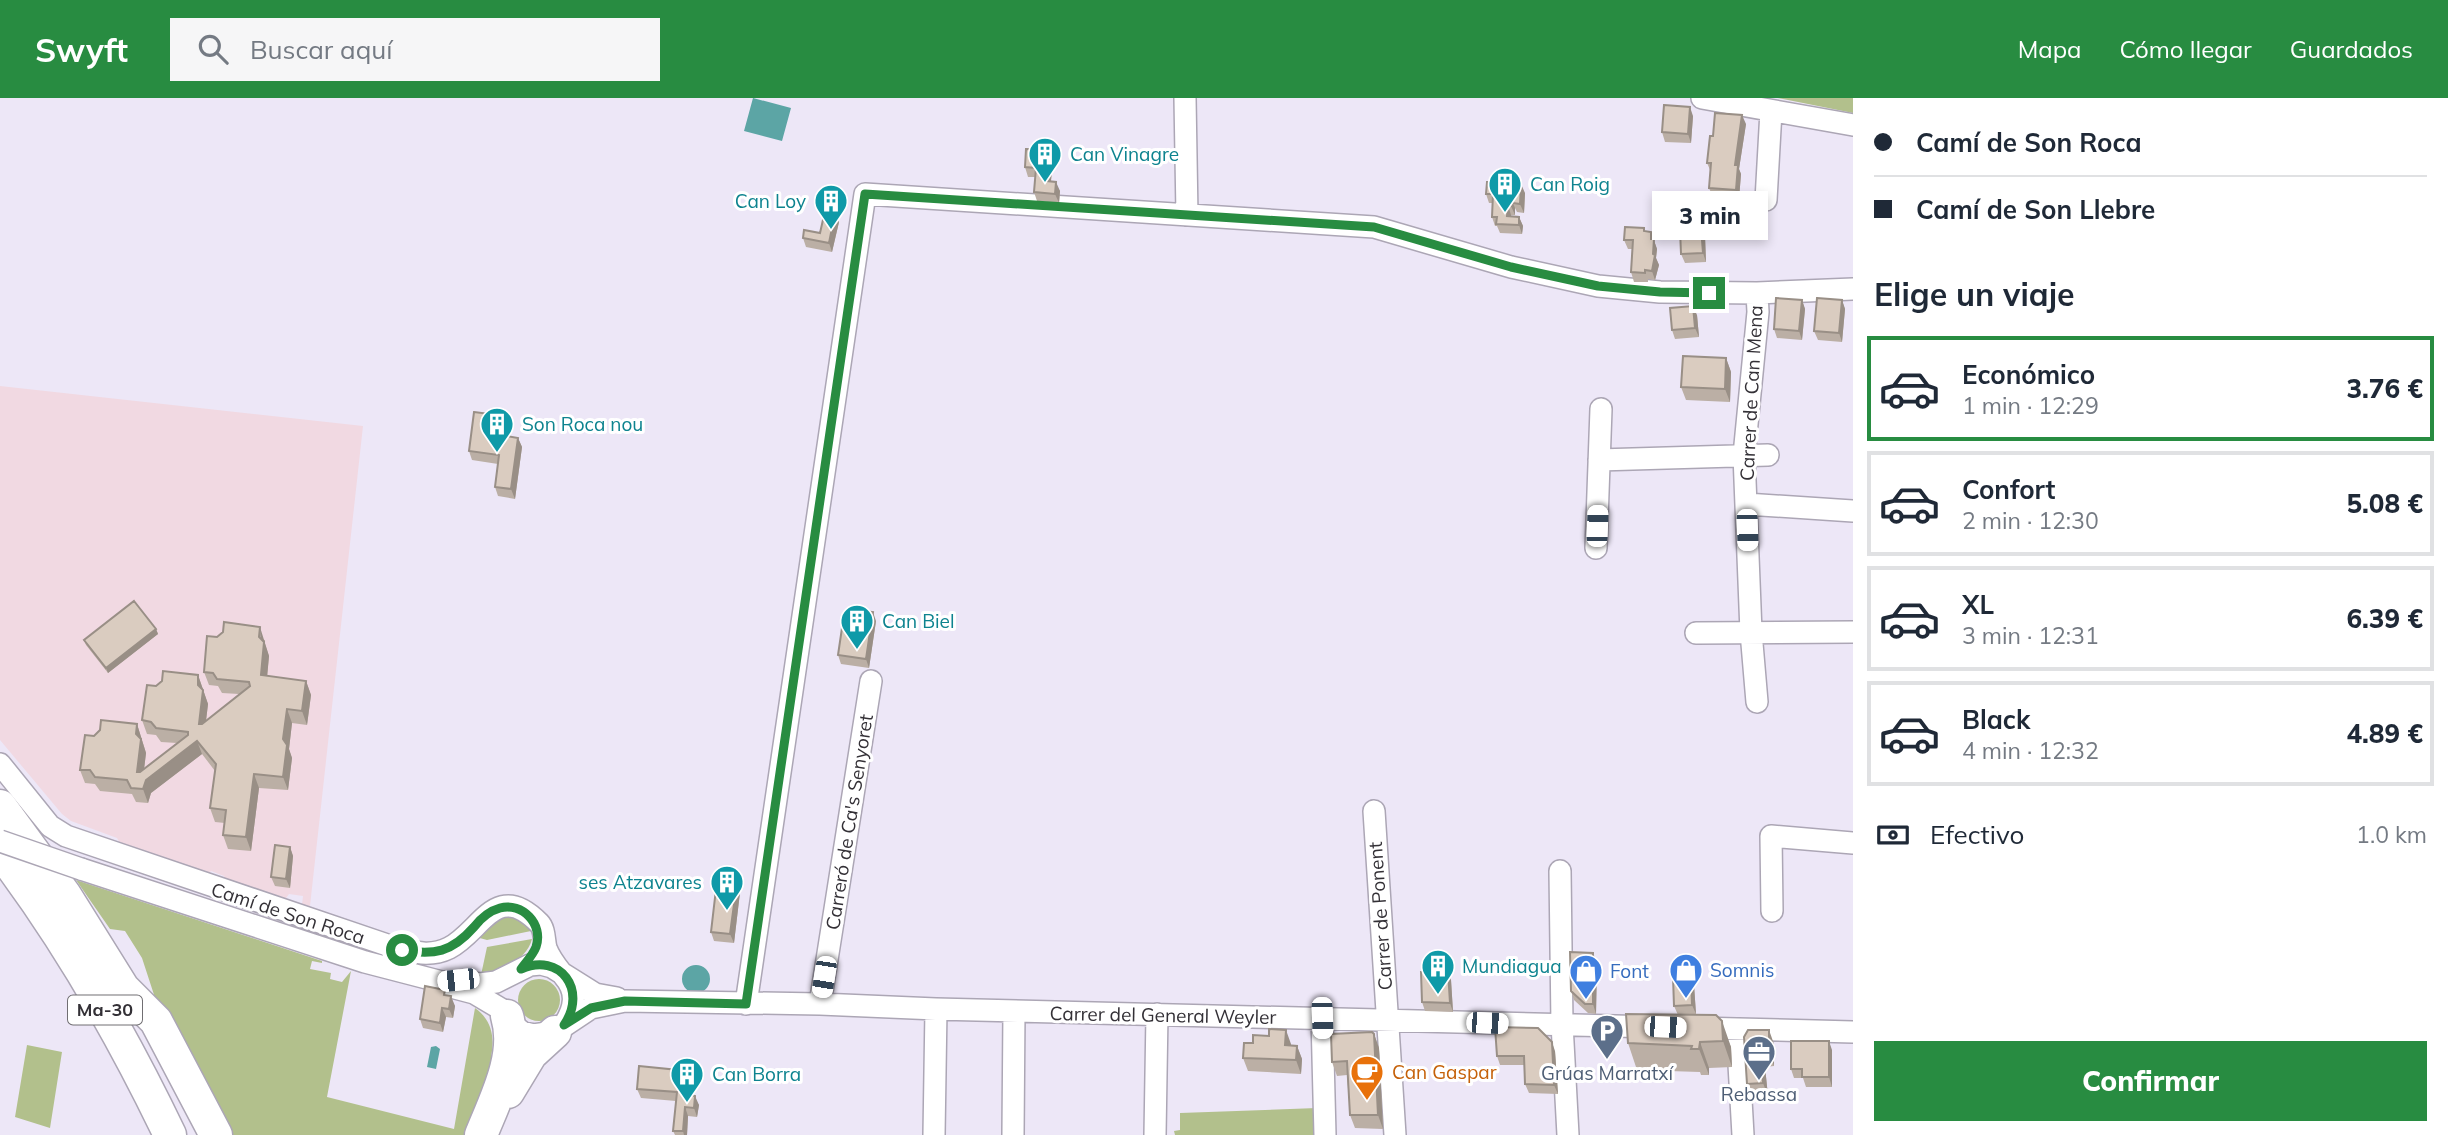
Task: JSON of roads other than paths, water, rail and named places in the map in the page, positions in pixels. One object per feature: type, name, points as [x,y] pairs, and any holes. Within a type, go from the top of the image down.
[{"type":"highway","name":"Ma-30","points":[[0,806],[65,895],[123,988],[151,1036],[201,1135]]},
{"type":"highway","name":"Ma-30","points":[[0,850],[29,890],[115,1027],[170,1135]]},
{"type":"highway","points":[[0,866],[29,890]]},
{"type":"highway","points":[[123,988],[156,1021],[216,1135]]},
{"type":"highway","points":[[481,1135],[506,1062],[510,1033],[507,1016]]},
{"type":"highway","points":[[490,1135],[520,1069],[539,1044],[559,1028]]},
{"type":"street","points":[[1185,98],[1187,215]]},
{"type":"street","points":[[1702,98],[1853,125]]},
{"type":"street","points":[[1766,200],[1770,110]]},
{"type":"street","points":[[746,1004],[865,194],[1374,227],[1511,267],[1598,286],[1660,292],[1757,293],[1853,289]]},
{"type":"street","name":"Carrer de Can Mena","points":[[1757,293],[1758,312],[1744,455],[1751,632],[1757,702]]},
{"type":"street","points":[[1596,548],[1601,409]]},
{"type":"street","points":[[1599,460],[1768,455]]},
{"type":"street","points":[[1746,504],[1853,511]]},
{"type":"street","points":[[1696,633],[1853,632]]},
{"type":"street","name":"Carreró de Ca's Senyoret","points":[[820,1004],[871,681]]},
{"type":"street","name":"Camí de Son Roca","points":[[0,764],[50,826],[66,836],[402,950],[424,953],[443,950],[463,939],[485,915],[503,907],[519,909],[532,918]]},
{"type":"street","name":"Carrer de Ponent","points":[[1374,811],[1395,1135]]},
{"type":"street","points":[[1772,911],[1771,836],[1853,843]]},
{"type":"street","points":[[0,841],[384,968],[442,982],[484,997],[522,1032],[544,1035],[591,1008],[625,1001]]},
{"type":"street","points":[[1560,870],[1562,1024],[1568,1135]]},
{"type":"street","points":[[507,1016],[503,995],[537,945],[532,918]]},
{"type":"street","points":[[532,918],[541,925],[549,954],[569,982],[573,993],[571,1015],[559,1028]]},
{"type":"street","points":[[442,982],[458,980],[489,984],[541,964],[552,967],[595,994],[625,1001]]},
{"type":"street","name":"Carrer del General Weyler","points":[[625,1001],[1853,1032]]},
{"type":"street","points":[[934,1135],[936,1009]]},
{"type":"street","points":[[1013,1135],[1014,1011]]},
{"type":"street","points":[[1155,1135],[1157,1014]]},
{"type":"street","points":[[1322,1018],[1325,1135]]},
{"type":"street","points":[[1737,1029],[1743,1135]]},
{"type":"place","name":"Can Vinagre","points":[[1045,184]]},
{"type":"place","name":"Can Roig","points":[[1505,214]]},
{"type":"place","name":"Can Loy","points":[[831,231]]},
{"type":"place","name":"Son Roca nou","points":[[497,454]]},
{"type":"place","name":"Can Biel","points":[[857,651]]},
{"type":"place","name":"ses Atzavares","points":[[727,912]]},
{"type":"place","name":"Mundiagua","points":[[1438,996]]},
{"type":"place","name":"Somnis","points":[[1686,1000]]},
{"type":"place","name":"Font","points":[[1586,1001]]},
{"type":"place","name":"Grúas Marratxí","points":[[1607,1061]]},
{"type":"place","name":"Rebassa","points":[[1759,1082]]},
{"type":"place","name":"Can Gaspar","points":[[1367,1102]]},
{"type":"place","name":"Can Borra","points":[[687,1104]]}]
